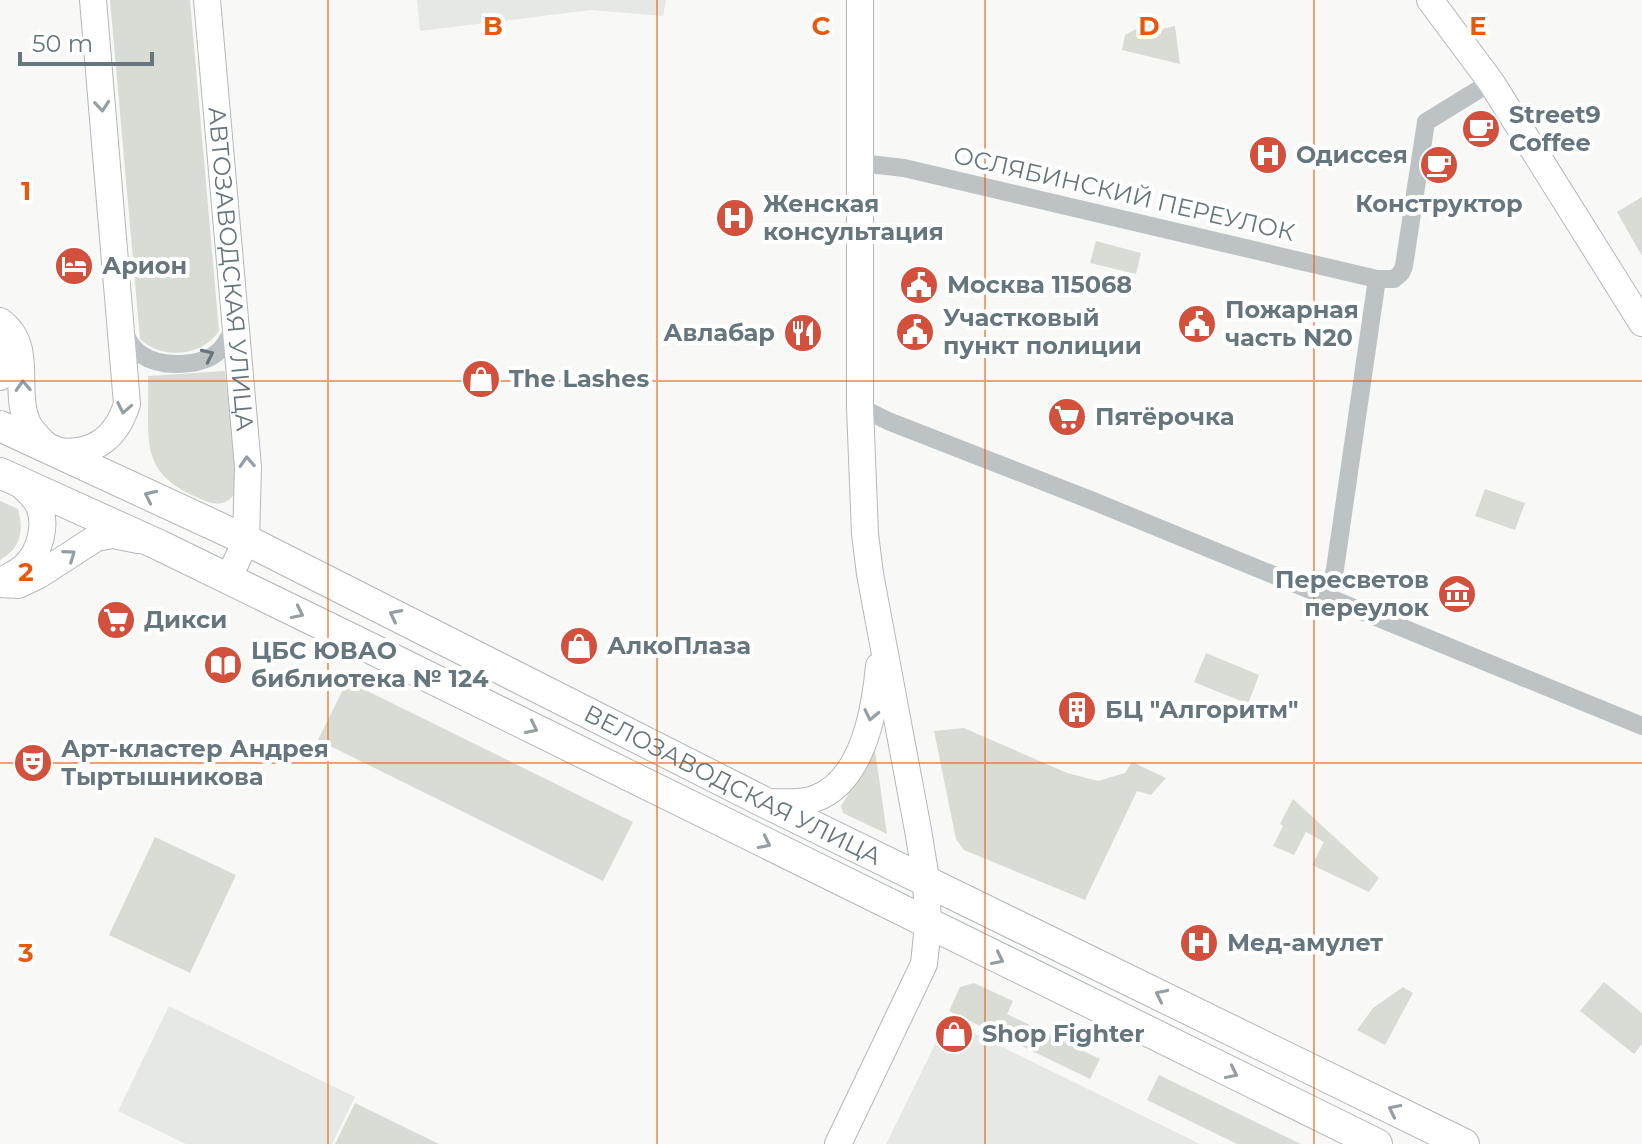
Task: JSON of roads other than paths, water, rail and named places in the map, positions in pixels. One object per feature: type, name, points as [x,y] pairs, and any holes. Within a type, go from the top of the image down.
[{"type":"main road","points":[[0,321],[17,340],[29,426],[50,450],[68,453],[89,448],[111,436],[121,423],[127,404],[93,0]]},
{"type":"main road","name":"АВТОЗАВОДСКАЯ УЛИЦА","points":[[207,0],[248,467],[246,540]]},
{"type":"main road","points":[[838,1144],[924,964],[928,925],[926,879],[865,534],[860,407],[860,0]]},
{"type":"main road","points":[[1430,0],[1491,82],[1642,323]]},
{"type":"main road","points":[[0,344],[3,366],[0,377]]},
{"type":"main road","name":"ВЕЛОЗАВОДСКАЯ УЛИЦА","points":[[0,426],[246,540],[764,802],[1464,1144]]},
{"type":"main road","points":[[0,583],[25,566],[41,538],[39,505],[32,494],[8,477]]},
{"type":"main road","name":"ВЕЛОЗАВОДСКАЯ УЛИЦА","points":[[8,477],[159,545],[1377,1144]]},
{"type":"main road","points":[[0,583],[18,585],[96,538],[113,535],[159,545]]},
{"type":"main road","points":[[228,580],[246,540]]},
{"type":"main road","points":[[764,802],[815,799],[836,784],[854,762],[866,738],[877,688],[882,638]]},
{"type":"street","points":[[1328,596],[1335,569],[1377,279],[1394,279],[1404,266],[1426,122],[1491,82]]},
{"type":"street","name":"ОСЛЯБИНСКИЙ ПЕРЕУЛОК","points":[[860,163],[904,168],[1377,279]]},
{"type":"street","points":[[123,330],[130,344],[149,360],[182,363],[199,361],[218,352],[236,323]]},
{"type":"street","points":[[860,407],[1642,726]]},
{"type":"place","name":"Street9 Coffee","points":[[1481,129]]},
{"type":"place","name":"Одиссея","points":[[1268,155]]},
{"type":"place","name":"Конструктор","points":[[1439,165]]},
{"type":"place","name":"Женская консультация","points":[[735,218]]},
{"type":"place","name":"Арион","points":[[74,266]]},
{"type":"place","name":"Москва 115068","points":[[919,285]]},
{"type":"place","name":"Пожарная часть N20","points":[[1197,324]]},
{"type":"place","name":"Участковый пункт полиции","points":[[915,332]]},
{"type":"place","name":"Авлабар","points":[[803,333]]},
{"type":"place","name":"The Lashes","points":[[481,379]]},
{"type":"place","name":"Пятёрочка","points":[[1067,417]]},
{"type":"place","name":"Пересветов переулок","points":[[1457,594]]},
{"type":"place","name":"Дикси","points":[[116,620]]},
{"type":"place","name":"АлкоПлаза","points":[[579,646]]},
{"type":"place","name":"ЦБС ЮВАО библиотека № 124","points":[[223,665]]},
{"type":"place","name":"БЦ \"Алгоритм\"","points":[[1077,710]]},
{"type":"place","name":"Арт-кластер Андрея Тыртышникова","points":[[33,763]]},
{"type":"place","name":"Мед-амулет","points":[[1199,943]]},
{"type":"place","name":"Shop Fighter","points":[[954,1034]]}]
